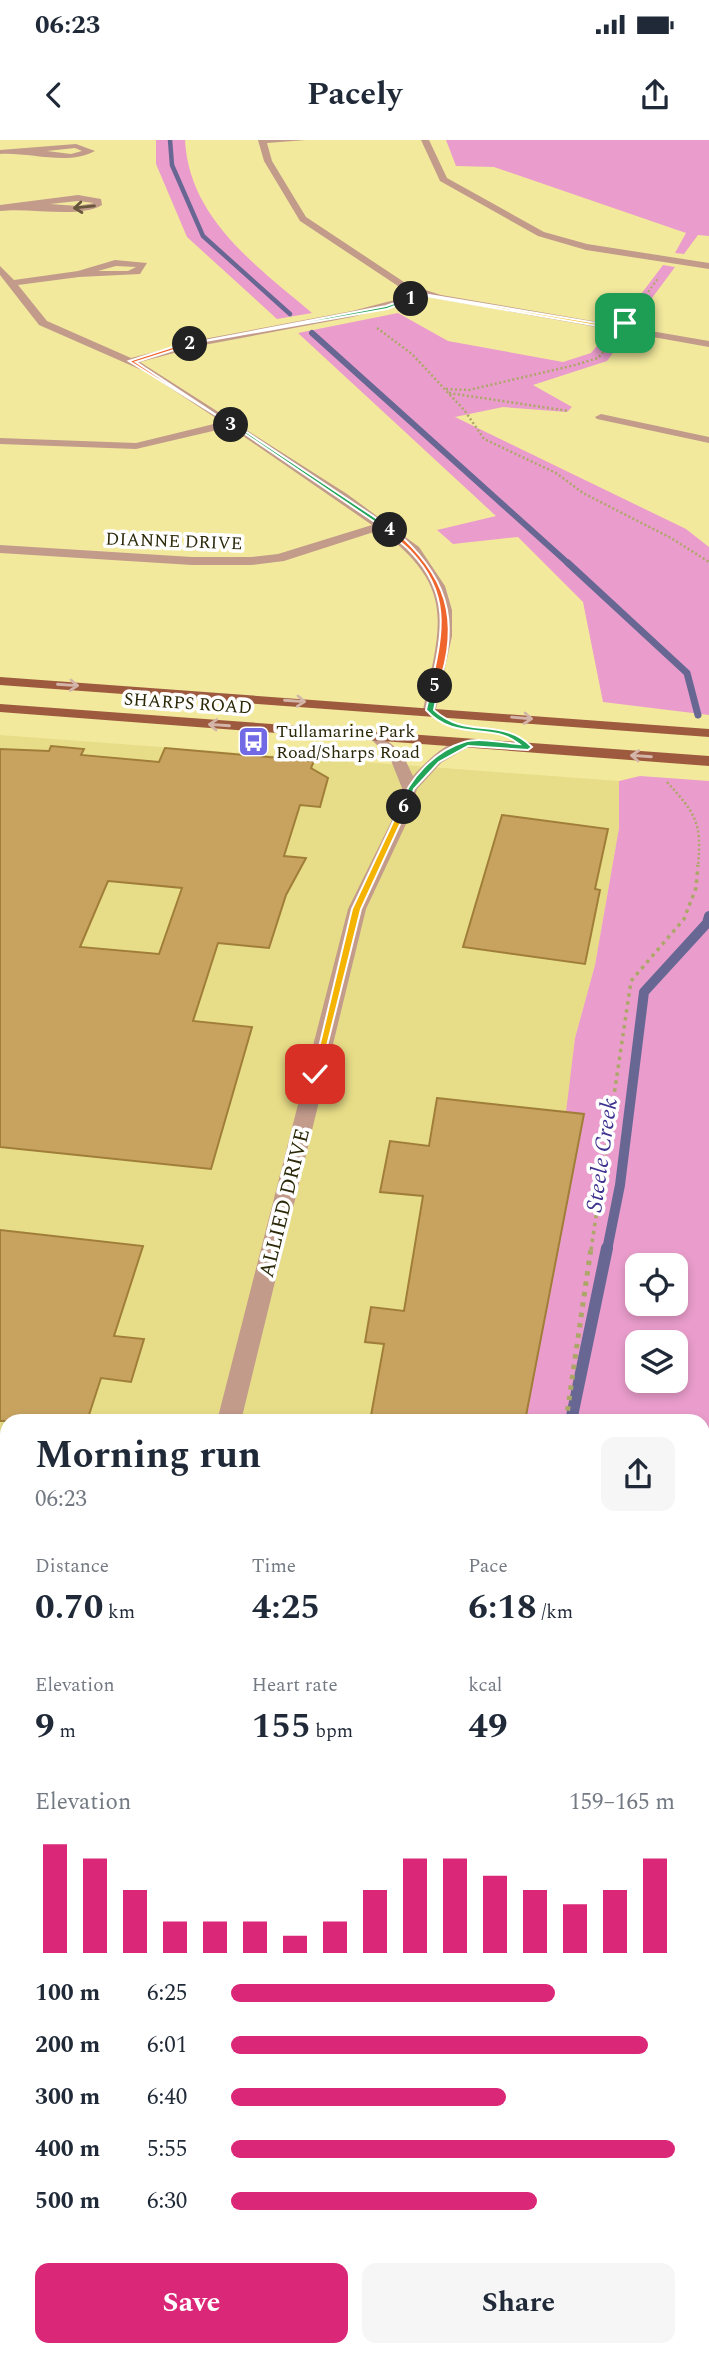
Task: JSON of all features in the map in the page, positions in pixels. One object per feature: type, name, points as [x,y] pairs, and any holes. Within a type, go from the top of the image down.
[{"type":"main road","name":"SHARPS ROAD","points":[[0,681],[430,710],[709,733]]},
{"type":"main road","name":"SHARPS ROAD","points":[[0,708],[709,761]]},
{"type":"main road","points":[[430,710],[442,721],[458,729],[511,733],[528,747]]},
{"type":"street","points":[[302,140],[262,141],[268,161],[303,219],[394,280],[425,295],[709,344]]},
{"type":"street","points":[[425,140],[443,179],[541,234],[574,245],[709,266]]},
{"type":"street","points":[[0,152],[76,146],[91,151],[71,156],[28,151]]},
{"type":"street","points":[[0,208],[78,198],[98,201],[98,205],[78,209],[24,205]]},
{"type":"street","points":[[10,283],[79,274],[128,274],[137,272],[144,265],[115,263],[79,274]]},
{"type":"street","points":[[0,269],[43,323],[132,361],[384,525],[414,550],[438,586],[445,610],[445,635],[430,710]]},
{"type":"street","points":[[132,361],[186,344],[387,307],[425,295]]},
{"type":"street","points":[[601,417],[709,440]]},
{"type":"street","points":[[0,441],[136,446],[230,424]]},
{"type":"street","name":"DIANNE DRIVE","points":[[0,548],[192,561],[251,561],[279,558],[384,525]]},
{"type":"street","points":[[377,737],[397,756],[410,788]]},
{"type":"street","name":"ALLIED DRIVE","points":[[231,1414],[355,916],[399,821],[410,788],[436,760],[467,743]]},
{"type":"path","points":[[446,391],[475,389],[598,358],[671,261]]},
{"type":"path","points":[[373,326],[412,354],[474,422],[484,439],[556,473],[583,493],[671,538],[709,562]]},
{"type":"path","points":[[446,391],[569,411]]},
{"type":"path","points":[[567,1414],[628,995],[638,972],[684,919],[696,888],[701,834],[693,810],[676,789],[635,756]]},
{"type":"shaded area","points":[[156,140],[185,140],[189,168],[199,194],[213,217],[249,259],[312,313],[277,319],[187,237],[156,164]]},
{"type":"shaded area","points":[[446,140],[709,140],[709,236],[698,235],[684,254],[675,253],[686,233],[494,167],[456,166]]},
{"type":"shaded area","points":[[663,265],[675,267],[635,321],[623,318]]},
{"type":"shaded area","points":[[398,313],[448,341],[563,362],[591,353],[607,334],[625,336],[607,361],[533,385],[572,407],[567,412],[503,407],[455,417],[686,529],[709,547],[709,715],[603,702],[583,602],[518,537],[453,544],[437,530],[496,516],[298,333]]},
{"type":"shaded area","points":[[0,735],[619,781],[619,828],[595,965],[575,1038],[567,1112],[584,1114],[526,1414],[0,1414]]},
{"type":"shaded area","points":[[640,776],[709,781],[709,1414],[526,1414],[583,1114],[566,1112],[575,1038],[595,965],[619,828],[619,781]]},
{"type":"building","points":[[51,746],[84,749],[81,755],[159,762],[165,748],[314,761],[311,768],[328,778],[320,807],[300,805],[284,856],[306,858],[286,895],[269,948],[218,943],[193,1021],[252,1027],[211,1169],[0,1147],[0,749],[49,751]],"holes":[[[108,881],[182,888],[159,954],[80,947]]]},
{"type":"building","points":[[502,815],[608,829],[595,889],[600,890],[585,964],[463,947]]},
{"type":"building","points":[[437,1098],[584,1114],[526,1414],[371,1414],[384,1344],[365,1342],[371,1307],[404,1311],[423,1196],[380,1192],[390,1141],[429,1146]]},
{"type":"building","points":[[0,1230],[143,1246],[114,1336],[144,1339],[131,1382],[101,1378],[89,1414],[0,1414]]},
{"type":"waterway","points":[[170,140],[172,165],[203,236],[290,314]]},
{"type":"waterway","points":[[312,333],[570,565]]},
{"type":"waterway","points":[[568,563],[687,673],[698,715]]},
{"type":"waterway","name":"Steele Creek","points":[[607,1250],[620,1185],[644,992],[707,923],[709,916]]},
{"type":"waterway","name":"Steele Creek","points":[[572,1414],[607,1248]]},
{"type":"place","name":"Tullamarine Park Road/Sharps Road","points":[[253,741]]},
{"type":"route","points":[[315,1074],[357,909],[399,821],[410,788],[436,760],[467,743],[528,747],[511,733],[458,729],[442,721],[430,710],[445,635],[445,610],[438,586],[414,550],[343,497],[150,370],[132,361],[186,344],[387,307],[425,295],[621,329],[625,323]]}]
